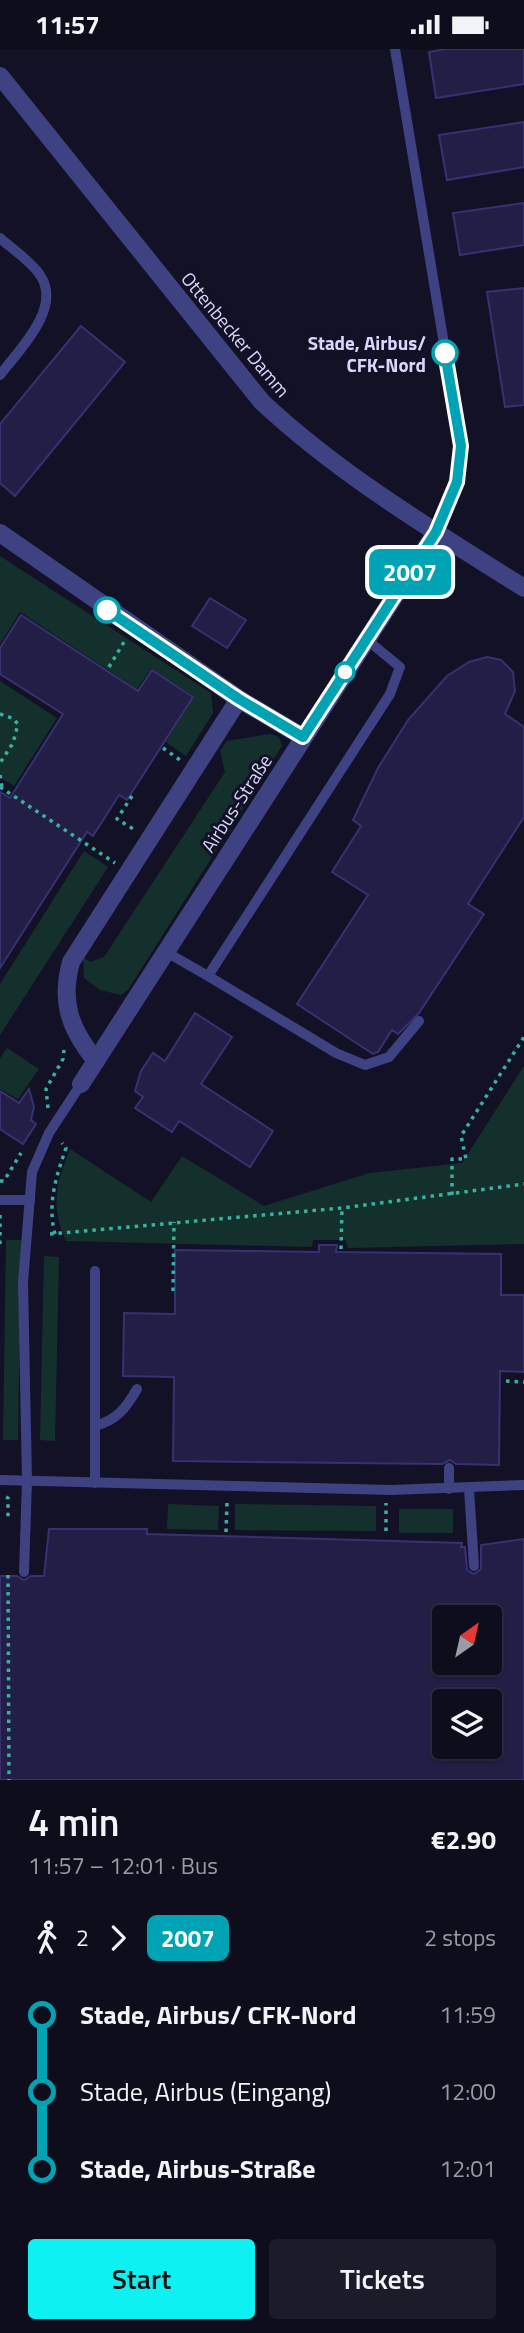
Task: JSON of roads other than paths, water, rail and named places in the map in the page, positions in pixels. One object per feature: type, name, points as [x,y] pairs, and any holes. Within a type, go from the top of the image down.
[{"type":"street","name":"Ottenbecker Damm","points":[[0,76],[262,403],[293,431],[436,532],[524,588]]},
{"type":"street","name":"Airbus-Straße","points":[[81,1084],[436,532]]},
{"type":"street","points":[[0,534],[239,699],[303,737]]},
{"type":"street","points":[[96,1061],[82,1045],[70,1016],[64,988],[71,962],[239,699]]},
{"type":"lane","points":[[395,49],[461,446],[457,482],[436,532]]},
{"type":"lane","points":[[0,238],[41,275],[45,289],[45,306],[36,327],[0,375]]},
{"type":"lane","points":[[208,976],[390,694],[400,667],[366,639]]},
{"type":"lane","points":[[166,952],[336,1053],[365,1065],[389,1057],[419,1021]]},
{"type":"lane","points":[[24,1572],[27,1481],[23,1282],[32,1172],[42,1147],[81,1084]]},
{"type":"lane","points":[[0,1200],[30,1200]]},
{"type":"lane","points":[[95,1271],[95,1483]]},
{"type":"lane","points":[[95,1426],[111,1422],[125,1409],[137,1389]]},
{"type":"lane","points":[[449,1468],[449,1489]]},
{"type":"lane","points":[[0,1480],[449,1489],[524,1485]]},
{"type":"lane","points":[[469,1489],[474,1566]]},
{"type":"place","name":"Stade, Airbus/ CFK-Nord","points":[[445,353]]}]
